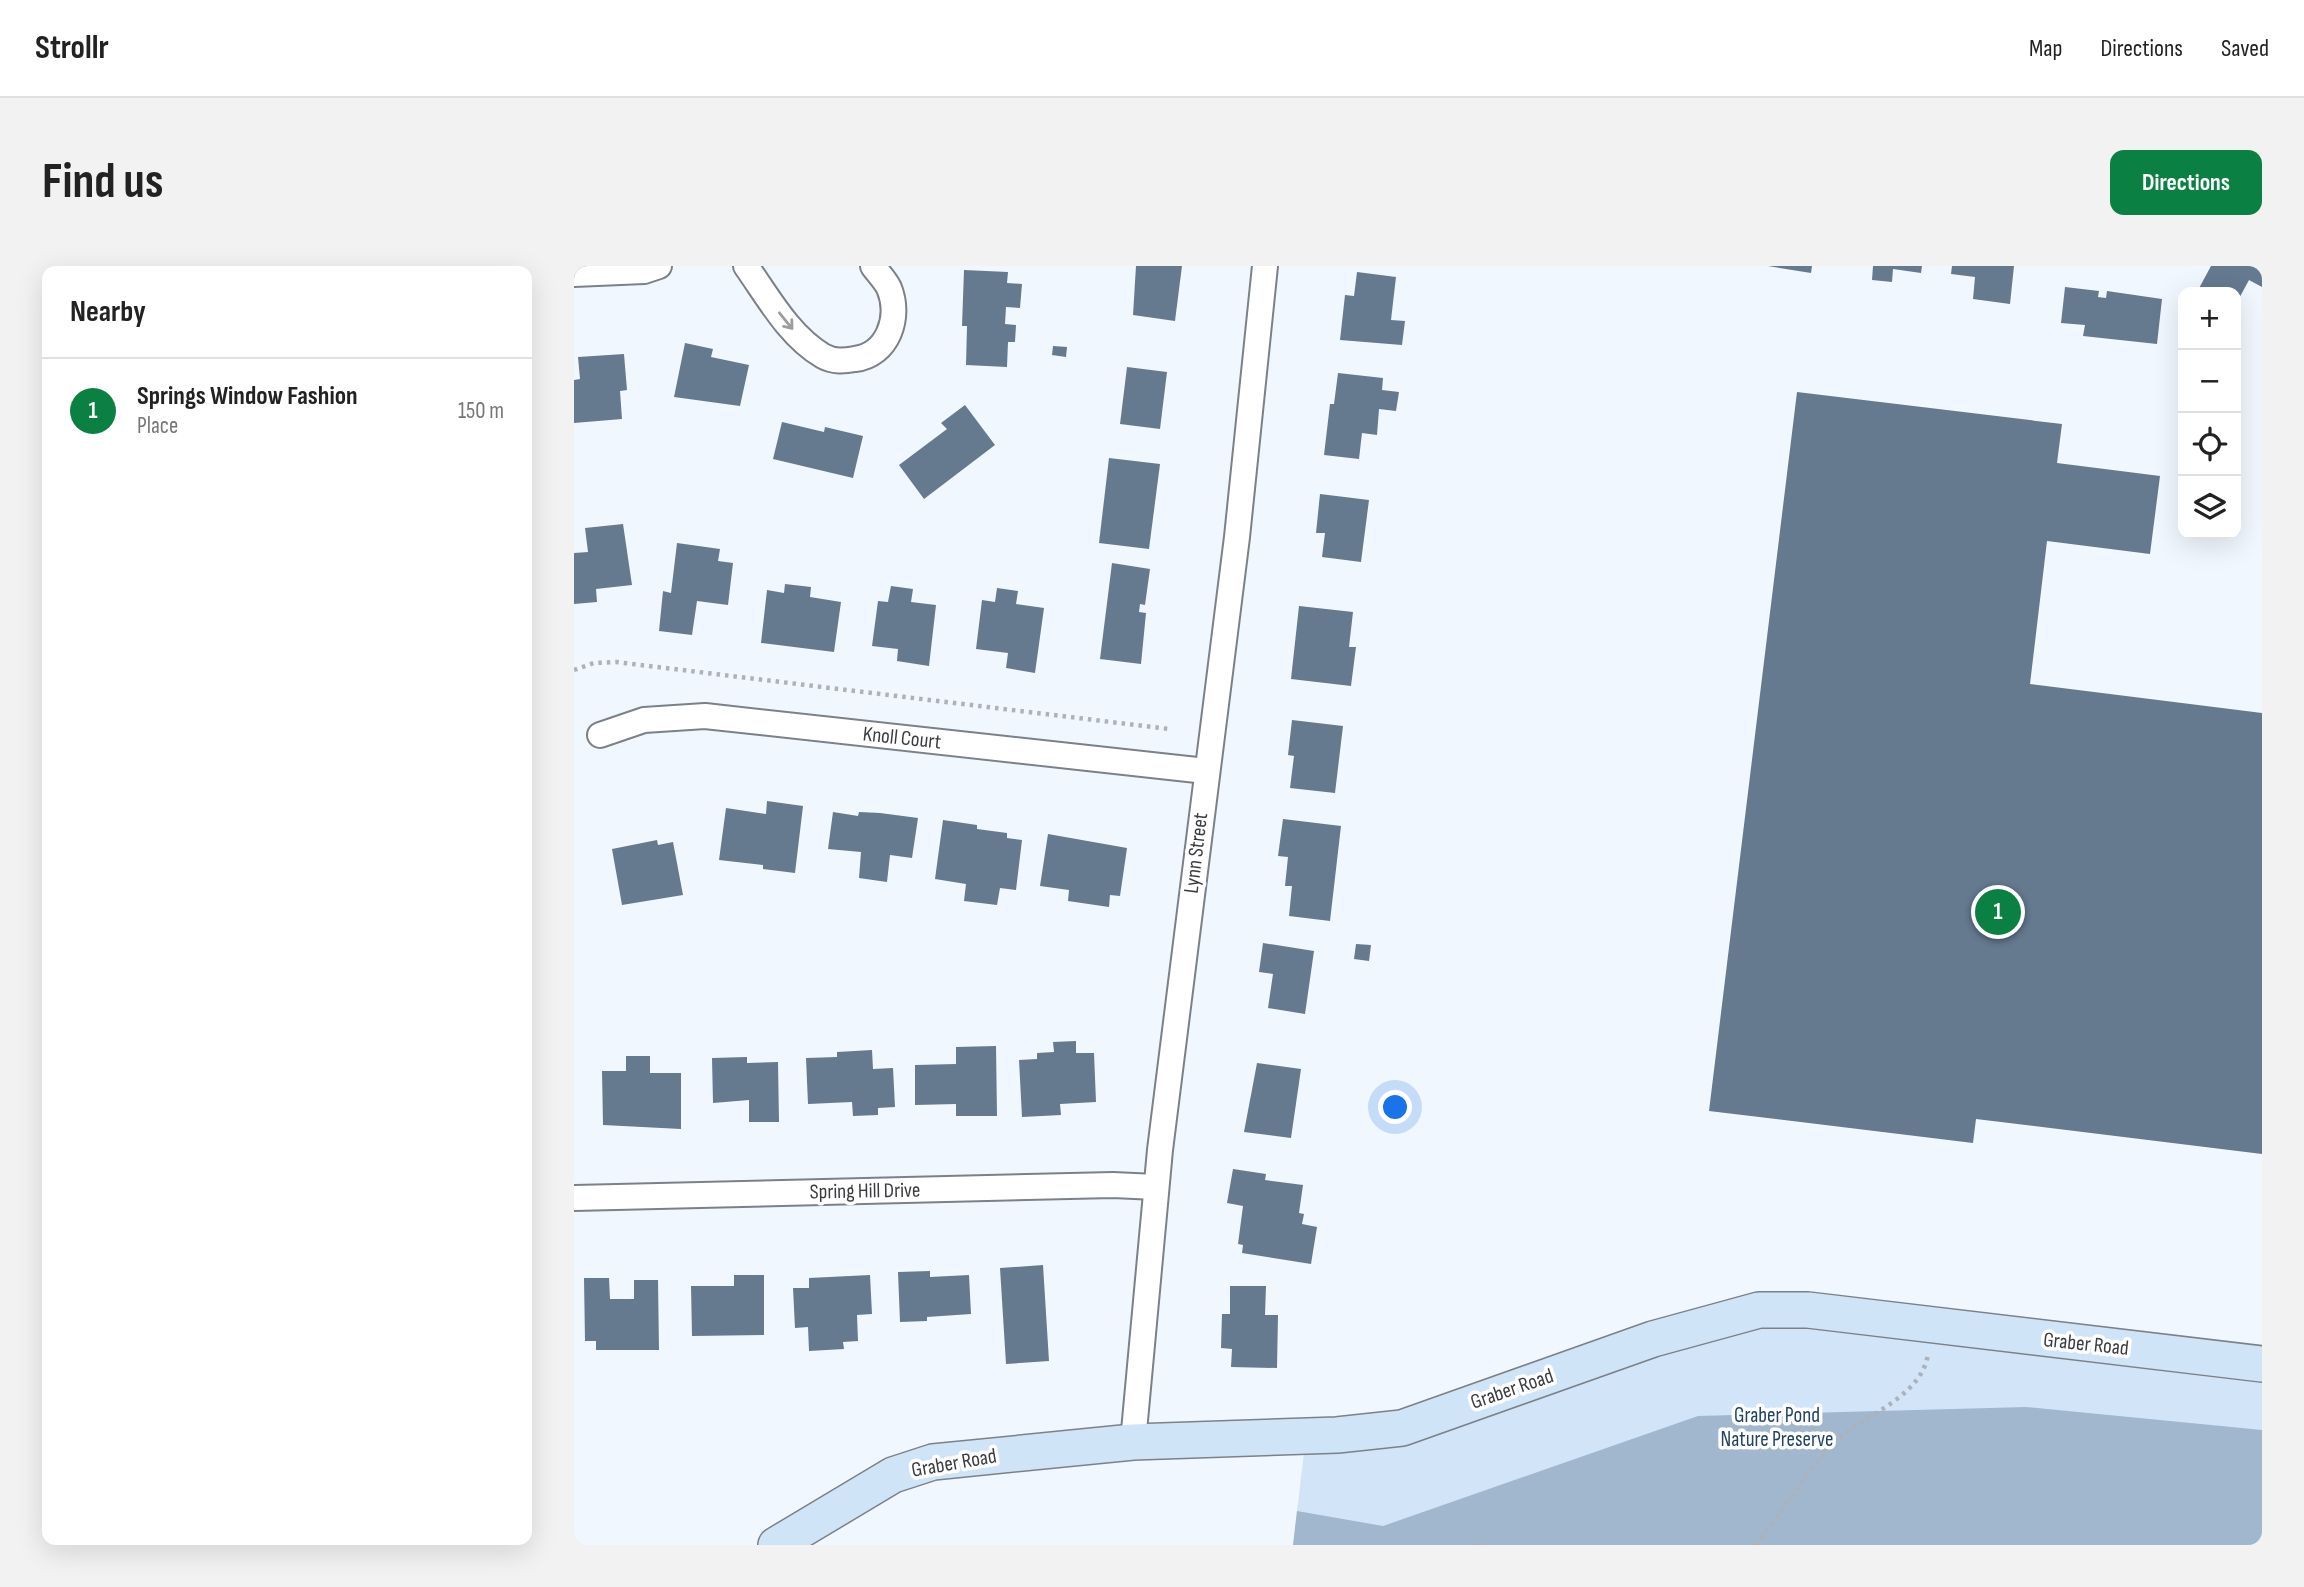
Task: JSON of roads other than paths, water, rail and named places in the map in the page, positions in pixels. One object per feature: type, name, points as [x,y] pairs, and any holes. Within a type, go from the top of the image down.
[{"type":"street","points":[[574,274],[644,271],[659,266]]},
{"type":"street","points":[[746,266],[789,327],[824,356],[838,361],[860,359],[880,350],[891,331],[893,308],[889,288],[873,266]]},
{"type":"street","name":"Lynn Street","points":[[1133,1441],[1156,1188],[1237,537],[1265,266]]},
{"type":"street","name":"Knoll Court","points":[[600,735],[644,720],[705,716],[1206,771]]},
{"type":"street","name":"Spring Hill Drive","points":[[574,1198],[1113,1185],[1156,1188]]},
{"type":"street","name":"Graber Road","points":[[776,1545],[893,1475],[933,1462],[1133,1441],[1337,1435],[1402,1428],[1653,1339],[1759,1310],[1808,1310],[1931,1327],[2262,1364]]},
{"type":"place","name":"Springs Window Fashion","points":[[1998,912]]},
{"type":"park label","name":"Graber Pond Nature Preserve","points":[[1777,1427]]}]
